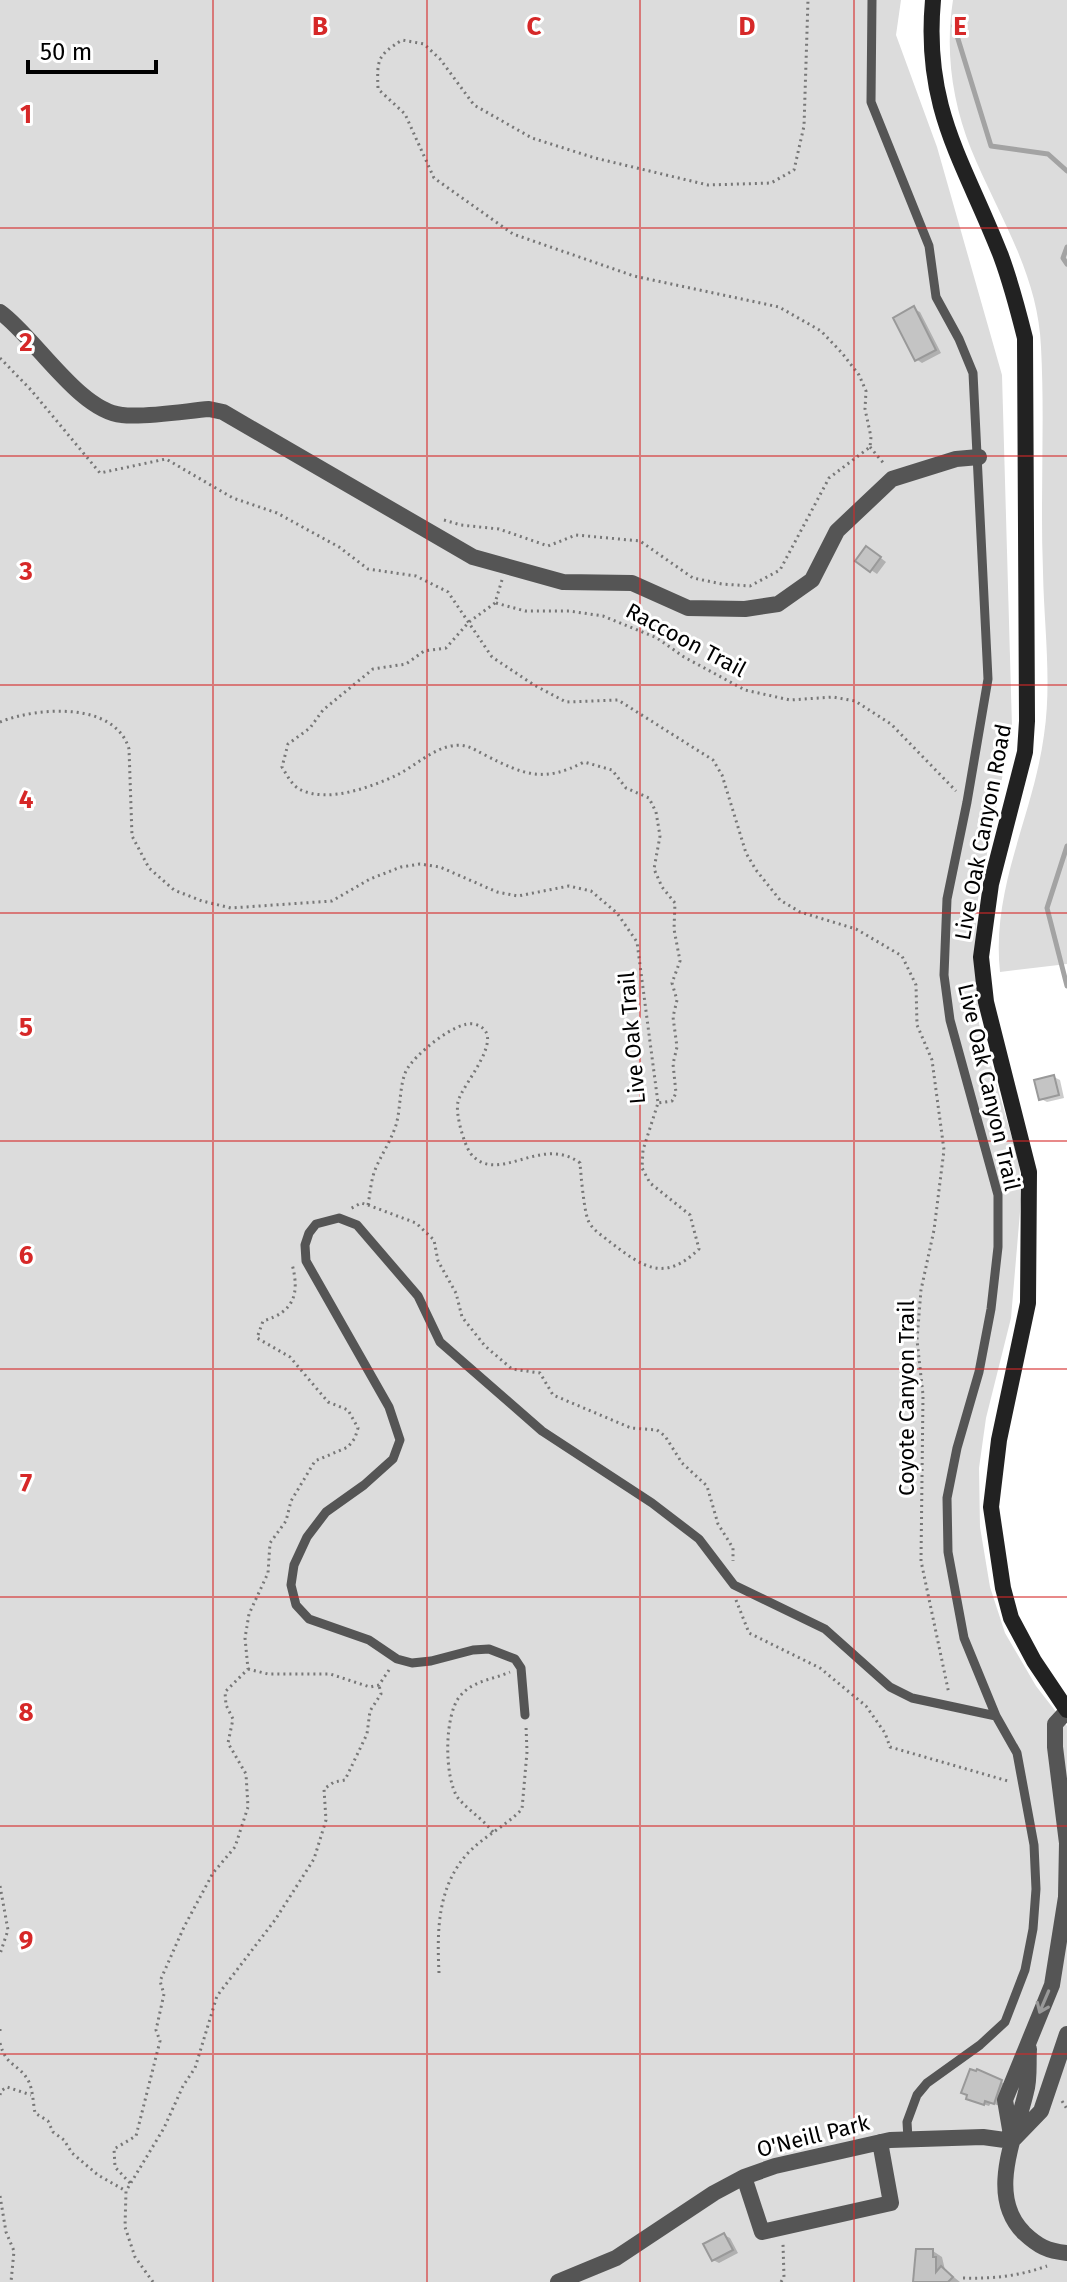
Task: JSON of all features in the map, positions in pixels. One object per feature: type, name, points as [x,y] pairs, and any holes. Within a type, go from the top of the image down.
[{"type":"main road","name":"Live Oak Canyon Road","points":[[933,0],[931,43],[941,113],[1000,253],[1025,338],[1028,649],[1025,752],[991,884],[981,957],[986,1002],[1029,1172],[1028,1303],[999,1440],[991,1507],[1003,1588],[1011,1618],[1034,1661],[1067,1710]]},
{"type":"street","points":[[0,312],[58,373],[101,407],[121,416],[209,409],[223,412],[473,557],[563,582],[632,583],[688,608],[745,609],[778,604],[812,580],[837,531],[892,479],[956,459],[979,457]]},
{"type":"street","points":[[1067,1710],[1055,1724],[1067,1843],[1066,1897],[1052,1985],[1005,2100],[1012,2141],[1004,2192],[1009,2215],[1019,2227],[1046,2251],[1067,2253]]},
{"type":"street","points":[[1012,2141],[1041,2111],[1067,2034]]},
{"type":"street","name":"O'Neill Park","points":[[558,2282],[616,2258],[685,2210],[744,2177],[775,2166],[880,2142],[908,2139],[983,2137],[1012,2141]]},
{"type":"street","points":[[744,2177],[762,2232],[891,2203],[880,2142]]},
{"type":"lane","name":"Live Oak Canyon Trail","points":[[872,0],[871,102],[929,246],[936,297],[973,373],[988,679],[947,899],[944,975],[950,1020],[998,1195],[998,1247],[979,1372],[957,1448],[947,1498],[948,1552],[964,1638],[996,1716],[1017,1753],[1034,1845],[1034,1916],[1025,1970],[1005,2022],[980,2045],[927,2083],[917,2095],[907,2122],[908,2139]]},
{"type":"lane","points":[[525,1715],[521,1668],[515,1659],[489,1649],[412,1663],[397,1659],[369,1640],[309,1619],[296,1605],[291,1585],[294,1565],[307,1537],[326,1512],[393,1459],[400,1440],[389,1407],[306,1261],[305,1245],[316,1224],[339,1218],[349,1220],[366,1233],[418,1296],[440,1342],[542,1431],[652,1503],[699,1539],[734,1585],[825,1629],[890,1687],[912,1698],[996,1716]]},
{"type":"path","points":[[808,0],[804,126],[794,170],[771,183],[708,185],[595,158],[532,138],[474,105],[440,59],[424,44],[402,40],[383,53],[377,63],[378,89],[405,114],[434,178],[513,234],[634,276],[779,307],[821,331],[859,375],[866,391],[870,447],[887,467],[892,479]]},
{"type":"path","name":"Coyote Canyon Trail","points":[[0,358],[100,473],[166,459],[233,498],[277,513],[339,547],[368,569],[416,576],[448,592],[492,657],[534,685],[566,702],[618,700],[713,760],[722,775],[746,853],[780,900],[800,912],[856,929],[902,956],[916,985],[917,1025],[932,1060],[944,1150],[934,1230],[921,1290],[917,1340],[923,1395],[921,1561],[950,1691],[947,1707]]},
{"type":"path","points":[[414,521],[423,515],[461,525],[499,529],[548,546],[576,535],[640,541],[693,578],[750,586],[780,570],[829,478],[870,447]]},
{"type":"path","points":[[505,567],[495,603],[469,622],[446,648],[424,651],[406,664],[373,669],[359,679],[323,710],[310,728],[288,744],[282,767],[302,791],[335,795],[396,775],[452,746],[470,746],[483,755],[532,774],[549,776],[584,762],[612,770],[626,788],[649,798],[656,812],[660,836],[654,869],[662,887],[675,903],[674,929],[680,961],[672,983],[677,1000],[673,1017],[677,1047],[673,1064],[676,1093],[672,1101],[658,1103]]},
{"type":"path","name":"Raccoon Trail","points":[[495,603],[525,611],[569,611],[603,616],[657,638],[684,657],[745,690],[790,700],[833,697],[855,701],[891,724],[967,802]]},
{"type":"path","name":"Live Oak Trail","points":[[0,722],[30,712],[54,710],[96,717],[117,728],[125,736],[129,749],[132,836],[149,868],[174,890],[202,901],[231,908],[332,901],[370,879],[401,867],[420,864],[440,867],[497,892],[518,896],[569,886],[591,891],[617,913],[637,942],[658,1103],[643,1150],[642,1168],[650,1183],[690,1215],[699,1249],[688,1260],[669,1267],[649,1269],[596,1231],[588,1219],[580,1163],[569,1155],[554,1152],[538,1154],[508,1165],[487,1163],[472,1155],[460,1129],[457,1102],[486,1053],[488,1040],[483,1030],[474,1024],[464,1025],[421,1050],[406,1072],[396,1126],[373,1173],[368,1205],[361,1203],[339,1218]]},
{"type":"path","points":[[248,1669],[245,1638],[249,1614],[261,1594],[268,1573],[270,1543],[286,1521],[291,1501],[315,1461],[348,1447],[358,1428],[348,1410],[328,1402],[290,1357],[257,1338],[263,1321],[276,1318],[291,1304],[297,1284],[292,1263],[305,1245]]},
{"type":"path","points":[[248,1669],[268,1674],[330,1674],[370,1687],[379,1685],[397,1659]]},
{"type":"path","points":[[493,1832],[456,1794],[449,1761],[449,1719],[459,1697],[478,1681],[521,1668]]},
{"type":"path","points":[[130,2183],[115,2167],[114,2149],[136,2136],[141,2118],[160,2041],[156,2030],[164,1994],[160,1981],[213,1873],[235,1847],[248,1807],[246,1774],[228,1743],[233,1719],[226,1705],[225,1692],[248,1669]]},
{"type":"path","points":[[153,2282],[135,2257],[125,2227],[126,2191],[195,2068],[217,1996],[275,1920],[314,1859],[326,1820],[324,1789],[334,1782],[345,1780],[367,1734],[370,1711],[381,1694],[379,1685]]},
{"type":"path","points":[[439,1973],[437,1926],[447,1887],[469,1853],[522,1809],[527,1752],[525,1715]]},
{"type":"path","points":[[0,1886],[8,1930],[0,1954]]},
{"type":"path","points":[[0,2043],[4,2058],[27,2077],[35,2113],[48,2121],[53,2132],[64,2140],[72,2153],[98,2175],[126,2191]]},
{"type":"path","points":[[0,2095],[7,2087],[31,2095]]},
{"type":"path","points":[[0,2196],[6,2232],[14,2251],[11,2282]]},
{"type":"path","points":[[781,2282],[784,2277],[782,2228]]},
{"type":"path","points":[[963,2278],[988,2280],[1009,2276],[1047,2266],[1067,2253]]},
{"type":"path","points":[[1009,2276],[1010,2282]]},
{"type":"shaded area","points":[[0,0],[901,0],[896,35],[937,147],[1002,375],[1012,728],[976,909],[979,1024],[1019,1162],[1021,1200],[1011,1318],[986,1418],[979,1468],[980,1527],[990,1587],[1005,1633],[1036,1686],[1067,1726],[1067,2282],[0,2282]]},
{"type":"shaded area","points":[[953,0],[1067,0],[1067,964],[1000,972],[999,941],[1007,881],[1039,765],[1046,715],[1041,347],[1033,294],[1025,269],[971,149],[959,113],[950,57]]},
{"type":"building","points":[[914,306],[936,350],[915,361],[893,318]]},
{"type":"building","points":[[866,546],[881,557],[870,572],[855,561]]},
{"type":"building","points":[[1054,1075],[1059,1095],[1039,1100],[1034,1080]]},
{"type":"building","points":[[970,2069],[1002,2080],[994,2104],[985,2101],[984,2105],[966,2099],[967,2095],[961,2093]]},
{"type":"building","points":[[724,2233],[733,2250],[712,2261],[703,2244]]},
{"type":"building","points":[[916,2249],[933,2249],[936,2272],[941,2266],[953,2277],[948,2282],[913,2282]]},
{"type":"waterway","points":[[954,26],[991,146],[1048,154],[1067,171]]},
{"type":"waterway","points":[[1067,247],[1063,258],[1067,264]]},
{"type":"waterway","points":[[1067,846],[1047,908],[1067,986]]}]
